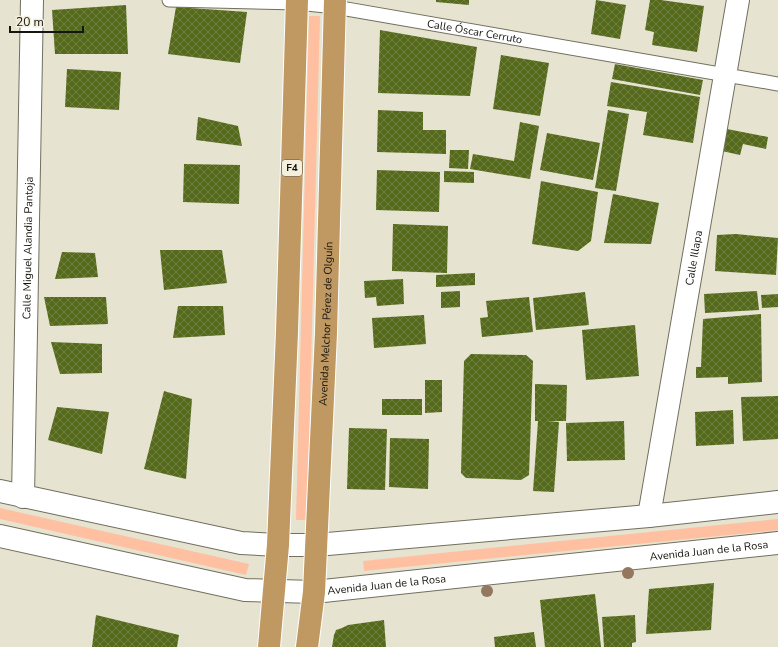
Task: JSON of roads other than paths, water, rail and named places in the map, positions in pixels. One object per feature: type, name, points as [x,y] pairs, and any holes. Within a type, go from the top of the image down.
[{"type":"highway","name":"F4","points":[[269,647],[278,546],[287,332],[297,1]]},
{"type":"highway","name":"Avenida Melchor Pérez de Olguín","points":[[307,647],[314,592],[326,333],[335,4]]},
{"type":"main road","name":"Calle Miguel Alandia Pantoja","points":[[23,496],[32,0]]},
{"type":"main road","name":"Calle Illapa","points":[[649,516],[738,0]]},
{"type":"main road","points":[[0,491],[241,543],[278,546],[316,546],[649,516],[778,502]]},
{"type":"main road","name":"Avenida Juan de la Rosa","points":[[0,536],[245,590],[274,592],[314,592],[778,543]]},
{"type":"lane","name":"Calle Óscar Cerruto","points":[[169,0],[297,1],[335,4],[778,84]]}]
